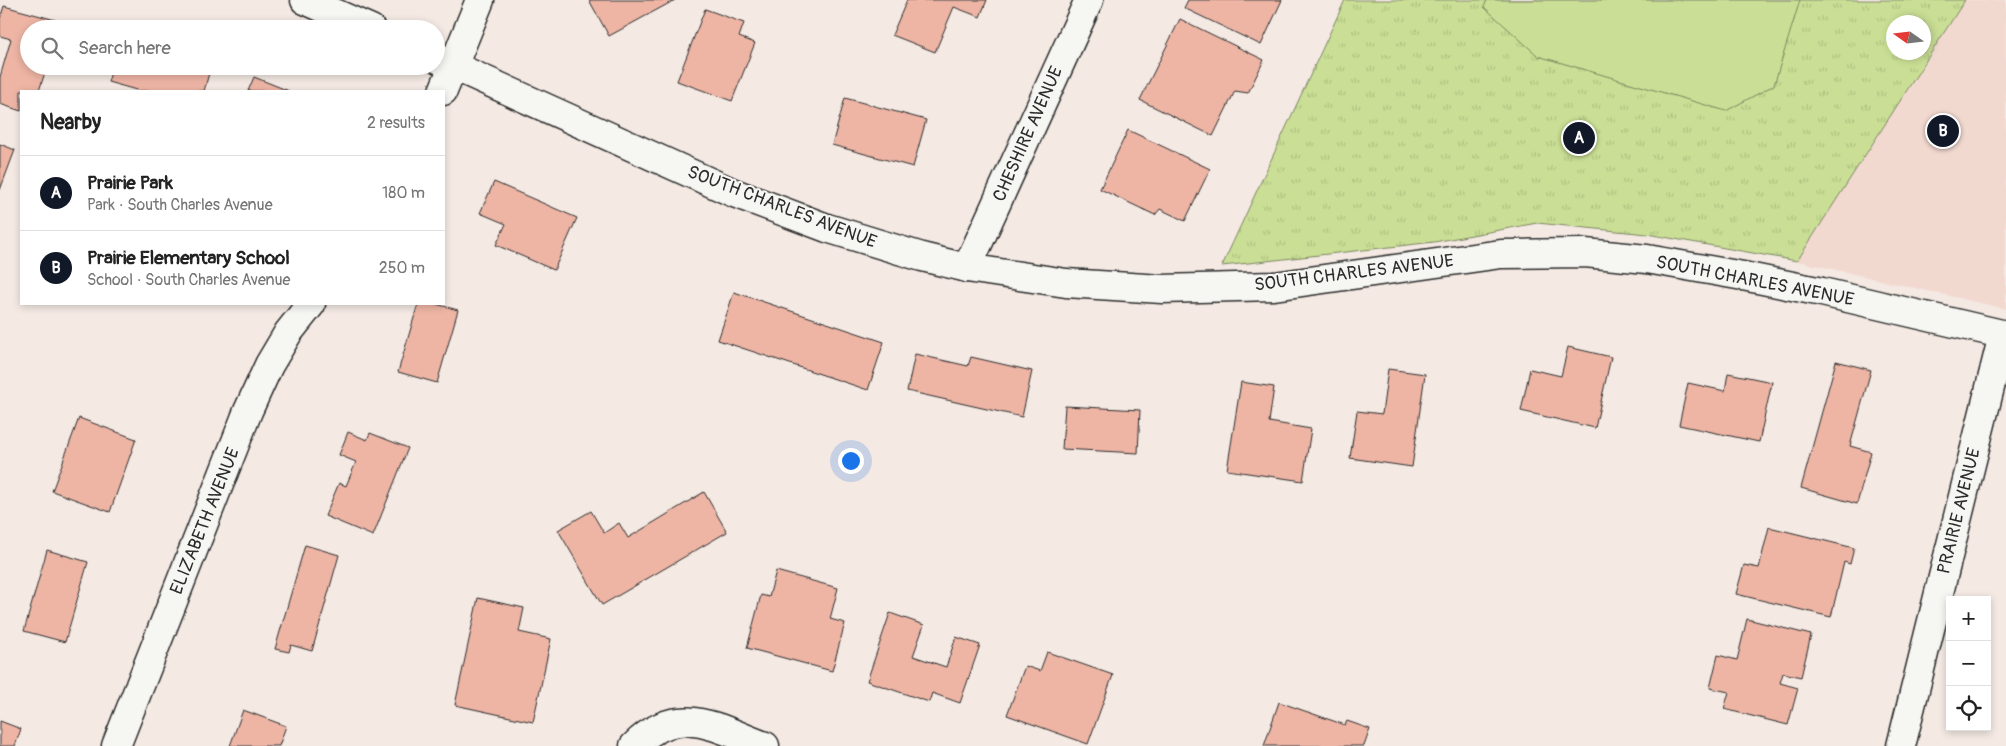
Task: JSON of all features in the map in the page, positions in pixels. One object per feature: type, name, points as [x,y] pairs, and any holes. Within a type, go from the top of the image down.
[{"type":"street","points":[[305,0],[351,20]]},
{"type":"street","points":[[445,62],[480,0]]},
{"type":"street","name":"CHESHIRE AVENUE","points":[[967,268],[1089,0]]},
{"type":"street","name":"SOUTH CHARLES AVENUE","points":[[445,62],[734,193],[827,228],[922,257],[967,268],[1066,283],[1162,289],[1274,286],[1501,254],[1585,253],[1646,259],[1743,276],[1822,292],[2005,335]]},
{"type":"street","points":[[444,90],[445,75]]},
{"type":"street","name":"ELIZABETH AVENUE","points":[[116,746],[248,411],[269,365],[288,333],[310,305]]},
{"type":"street","name":"PRAIRIE AVENUE","points":[[1901,746],[2005,335]]},
{"type":"street","points":[[634,746],[647,733],[662,725],[681,721],[702,723],[765,746]]},
{"type":"shaded area","points":[[1965,0],[2006,0],[2006,309],[1797,261],[1926,60],[1931,60],[1931,53]]},
{"type":"green space","points":[[1345,0],[1965,0],[1931,53],[1931,15],[1886,15],[1886,60],[1926,60],[1797,261],[1647,234],[1537,223],[1434,242],[1222,266]]},
{"type":"green space","points":[[1487,0],[1800,0],[1774,85],[1726,111],[1538,56],[1484,7]]},
{"type":"building","points":[[589,0],[675,0],[609,36]]},
{"type":"building","points":[[907,0],[987,0],[980,17],[954,7],[935,52],[892,35]]},
{"type":"building","points":[[1188,0],[1282,0],[1261,45],[1184,8]]},
{"type":"building","points":[[4,6],[55,20],[20,20],[20,75],[44,75],[39,90],[20,90],[20,111],[0,104],[0,77],[11,39],[0,36],[0,19]]},
{"type":"building","points":[[705,9],[744,23],[739,37],[755,43],[732,101],[677,81]]},
{"type":"building","points":[[1180,19],[1264,60],[1248,93],[1235,91],[1213,136],[1140,100]]},
{"type":"building","points":[[110,75],[208,75],[204,90],[136,90],[108,82]]},
{"type":"building","points":[[254,77],[286,90],[248,90]]},
{"type":"building","points":[[845,98],[926,120],[913,167],[832,145]]},
{"type":"building","points":[[1128,130],[1210,169],[1185,221],[1160,209],[1155,215],[1100,189]]},
{"type":"building","points":[[0,144],[15,150],[0,190]]},
{"type":"building","points":[[494,182],[577,218],[554,270],[496,245],[506,224],[480,213]]},
{"type":"building","points":[[734,292],[884,342],[868,390],[718,340]]},
{"type":"building","points":[[418,305],[440,305],[458,310],[437,383],[398,372]]},
{"type":"building","points":[[1568,347],[1611,357],[1595,428],[1521,411],[1530,369],[1561,376]]},
{"type":"building","points":[[915,354],[968,366],[971,357],[1032,371],[1022,417],[907,391]]},
{"type":"building","points":[[1836,361],[1871,370],[1850,446],[1871,452],[1857,504],[1801,488]]},
{"type":"building","points":[[1388,369],[1425,374],[1412,467],[1350,458],[1357,411],[1382,414]]},
{"type":"building","points":[[1728,373],[1772,382],[1759,442],[1679,425],[1688,383],[1725,391]]},
{"type":"building","points":[[1241,382],[1274,387],[1269,422],[1311,429],[1303,481],[1227,470]]},
{"type":"building","points":[[1065,406],[1140,410],[1138,453],[1062,449]]},
{"type":"building","points":[[79,418],[136,439],[110,512],[52,491]]},
{"type":"building","points":[[348,432],[367,440],[370,433],[408,448],[373,536],[325,516],[339,483],[346,486],[356,462],[339,455]]},
{"type":"building","points":[[704,492],[727,532],[602,605],[558,530],[591,511],[604,533],[619,523],[628,538]]},
{"type":"building","points":[[1769,527],[1854,548],[1850,564],[1844,562],[1831,617],[1736,594],[1744,565],[1759,568]]},
{"type":"building","points":[[305,545],[339,555],[312,651],[291,645],[289,652],[275,649]]},
{"type":"building","points":[[47,550],[88,562],[65,642],[24,631]]},
{"type":"building","points":[[776,571],[838,588],[830,619],[845,623],[832,671],[747,648],[761,595],[769,597]]},
{"type":"building","points":[[478,598],[524,608],[519,632],[551,639],[533,722],[455,705]]},
{"type":"building","points":[[890,613],[924,625],[913,656],[946,667],[956,637],[980,645],[960,703],[932,693],[929,702],[867,681]]},
{"type":"building","points":[[1747,619],[1811,635],[1801,677],[1783,673],[1780,683],[1798,688],[1788,725],[1724,709],[1729,692],[1710,688],[1718,655],[1737,660]]},
{"type":"building","points":[[1047,652],[1113,675],[1088,744],[1007,715],[1025,666],[1040,671]]},
{"type":"building","points":[[1279,702],[1345,725],[1347,721],[1370,729],[1364,746],[1264,746]]},
{"type":"building","points":[[243,710],[286,726],[279,746],[230,746]]},
{"type":"building","points":[[0,721],[21,729],[15,746],[0,746]]},
{"type":"place","name":"Prairie Elementary School","points":[[1943,131]]},
{"type":"place","name":"Prairie Park","points":[[1579,138]]}]
